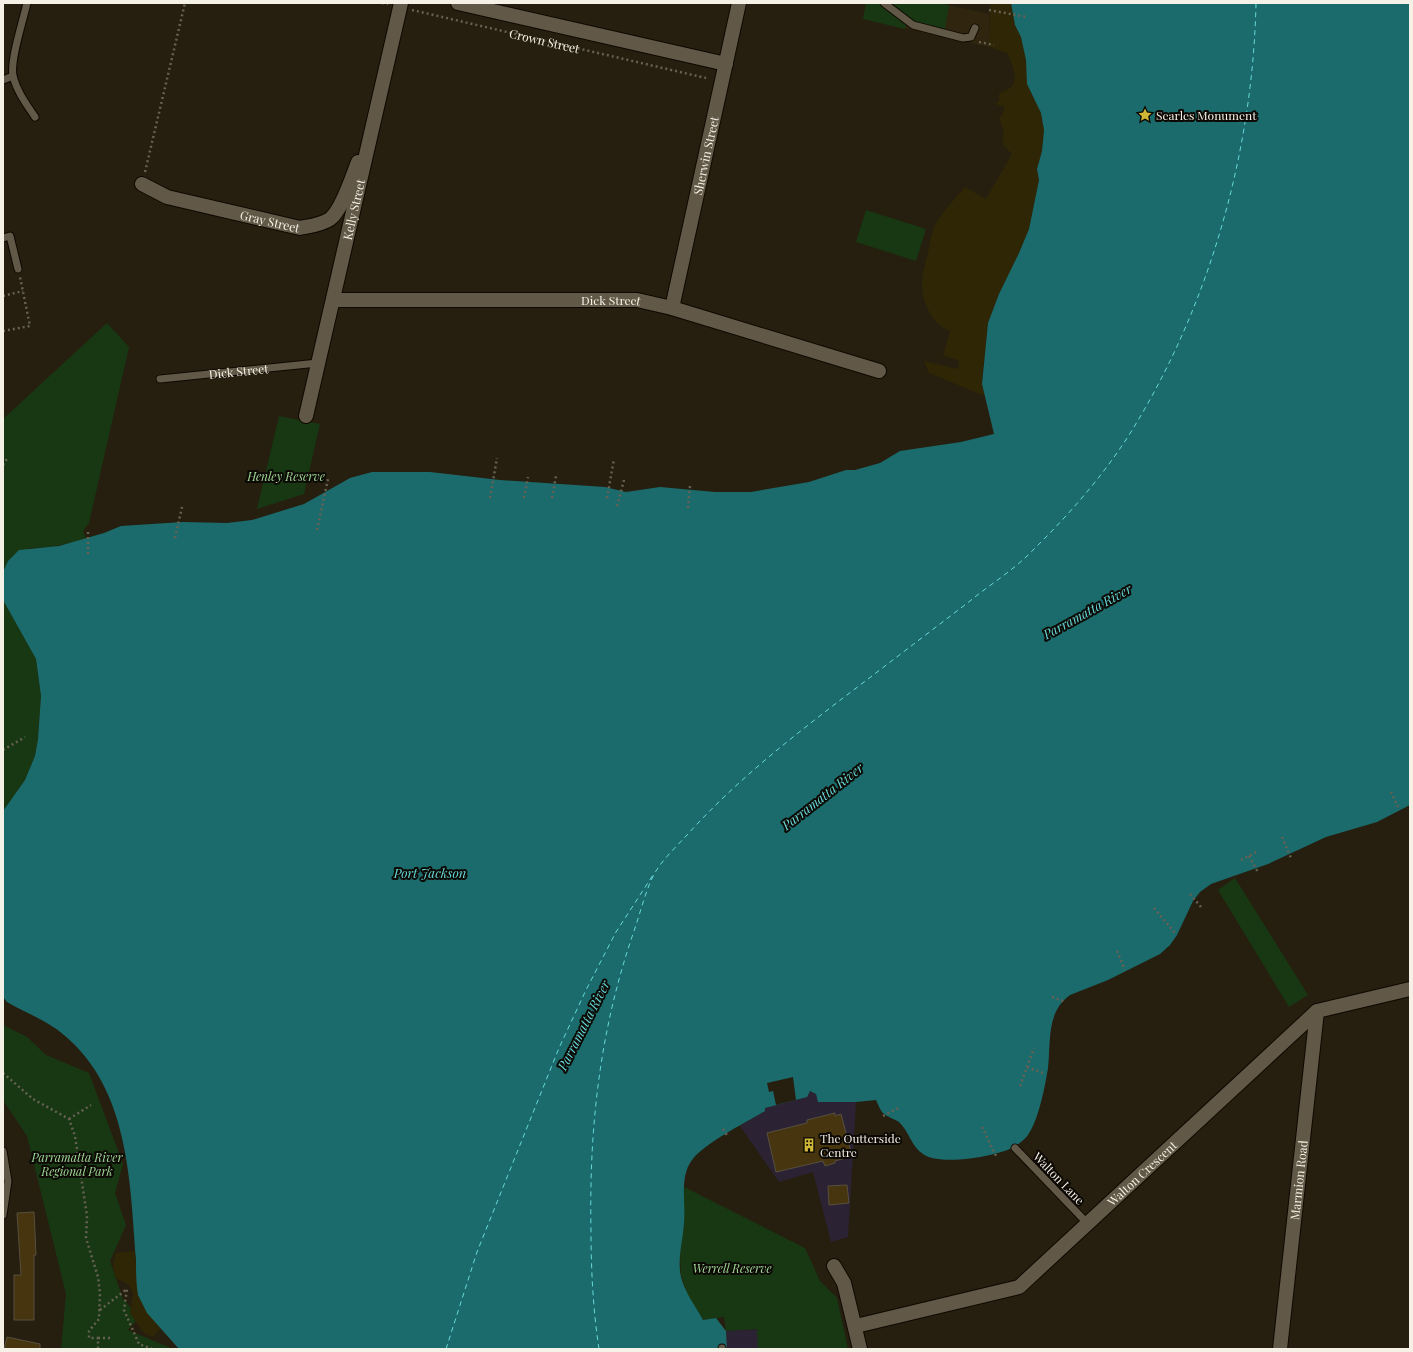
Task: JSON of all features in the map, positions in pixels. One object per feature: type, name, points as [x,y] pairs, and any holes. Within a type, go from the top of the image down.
[{"type":"street","name":"Crown Street","points":[[458,3],[726,64]]},
{"type":"street","name":"Sherwin Street","points":[[672,308],[739,3]]},
{"type":"street","name":"Kelly Street","points":[[306,416],[401,5]]},
{"type":"street","name":"Gray Street","points":[[142,184],[167,197],[300,228],[317,225],[331,218],[343,199],[372,133]]},
{"type":"street","name":"Dick Street","points":[[333,300],[637,300],[672,308],[879,371]]},
{"type":"street","points":[[1317,1010],[1410,989]]},
{"type":"street","name":"Walton Crescent","points":[[856,1326],[1020,1287],[1317,1010]]},
{"type":"street","name":"Marmion Road","points":[[1280,1349],[1317,1010]]},
{"type":"street","points":[[834,1266],[844,1283],[856,1326],[860,1349]]},
{"type":"lane","points":[[27,3],[13,63],[13,76],[22,99],[35,117]]},
{"type":"lane","points":[[884,3],[913,25],[963,38],[971,37],[975,28]]},
{"type":"lane","points":[[3,80],[13,76]]},
{"type":"lane","points":[[3,238],[10,236],[18,269]]},
{"type":"lane","name":"Dick Street","points":[[160,379],[318,364]]},
{"type":"lane","name":"Walton Lane","points":[[1015,1148],[1088,1224]]},
{"type":"lane","points":[[3,1151],[8,1181],[3,1216]]},
{"type":"path","points":[[142,184],[185,3]]},
{"type":"path","name":"Crown Street","points":[[382,3],[401,5],[706,78]]},
{"type":"path","points":[[988,10],[1027,17]]},
{"type":"path","points":[[985,44],[994,45]]},
{"type":"path","points":[[3,332],[30,326],[18,269]]},
{"type":"path","points":[[3,296],[23,291]]},
{"type":"path","points":[[3,465],[8,457]]},
{"type":"path","points":[[490,498],[497,458]]},
{"type":"path","points":[[607,498],[614,459]]},
{"type":"path","points":[[552,498],[556,476]]},
{"type":"path","points":[[524,498],[528,477]]},
{"type":"path","points":[[317,530],[328,480]]},
{"type":"path","points":[[617,506],[624,480]]},
{"type":"path","points":[[688,508],[690,486]]},
{"type":"path","points":[[175,538],[182,507]]},
{"type":"path","points":[[88,532],[88,554]]},
{"type":"path","points":[[3,750],[25,737]]},
{"type":"path","points":[[1391,792],[1398,807]]},
{"type":"path","points":[[1282,837],[1291,858]]},
{"type":"path","points":[[1241,860],[1256,852]]},
{"type":"path","points":[[1249,856],[1258,872]]},
{"type":"path","points":[[1190,894],[1201,907]]},
{"type":"path","points":[[1154,908],[1175,933]]},
{"type":"path","points":[[1117,952],[1125,970]]},
{"type":"path","points":[[1052,997],[1066,1002]]},
{"type":"path","points":[[1020,1086],[1034,1048]]},
{"type":"path","points":[[1027,1067],[1043,1073]]},
{"type":"path","points":[[3,1074],[33,1099],[68,1119],[75,1136],[80,1160],[87,1216],[86,1238],[98,1277],[100,1293],[99,1319],[89,1331],[90,1338],[110,1338]]},
{"type":"path","points":[[68,1119],[91,1105]]},
{"type":"path","points":[[882,1116],[900,1107]]},
{"type":"path","points":[[982,1127],[997,1158]]},
{"type":"path","points":[[723,1129],[728,1137]]},
{"type":"path","points":[[100,1310],[127,1289],[124,1310],[139,1344],[152,1349]]},
{"type":"path","points":[[98,1338],[98,1349]]},
{"type":"shaded area","points":[[866,3],[938,3],[989,14],[990,47],[863,19]]},
{"type":"shaded area","points":[[810,1091],[816,1094],[818,1102],[856,1102],[848,1237],[831,1242],[813,1172],[779,1182],[740,1126],[764,1111],[764,1108]]},
{"type":"shaded area","points":[[758,1329],[758,1349],[727,1349],[726,1331]]},
{"type":"green space","points":[[866,3],[878,3],[906,24],[905,29],[863,19]]},
{"type":"green space","points":[[889,3],[938,3],[949,5],[945,29],[909,20]]},
{"type":"green space","points":[[866,210],[926,229],[916,261],[856,242]]},
{"type":"green space","points":[[107,323],[129,347],[89,523],[83,531],[86,539],[52,547],[30,548],[4,569],[3,572],[3,419]]},
{"type":"green space","name":"Henley Reserve","points":[[279,416],[320,424],[304,494],[257,509]]},
{"type":"green space","points":[[3,600],[36,659],[41,696],[38,739],[35,756],[25,780],[3,811]]},
{"type":"green space","points":[[1235,878],[1308,995],[1289,1007],[1218,890]]},
{"type":"green space","name":"Parramatta River Regional Park","points":[[3,1025],[27,1037],[46,1055],[89,1073],[123,1164],[115,1193],[126,1225],[110,1261],[123,1299],[139,1317],[128,1330],[173,1349],[61,1349],[66,1294],[27,1136],[3,1100]]},
{"type":"green space","name":"Werrell Reserve","points":[[684,1187],[805,1248],[820,1281],[837,1298],[848,1349],[758,1349],[757,1329],[726,1331],[724,1317],[703,1320],[687,1294],[681,1275],[680,1254],[684,1223]]},
{"type":"sand","points":[[990,3],[1011,3],[1015,25],[1021,37],[1027,60],[1027,84],[1041,113],[1044,130],[1042,151],[1037,169],[1039,180],[1029,229],[999,294],[988,323],[982,384],[985,396],[929,373],[924,361],[958,369],[959,360],[943,356],[950,331],[934,320],[925,303],[922,285],[932,234],[939,218],[965,187],[986,199],[1012,154],[1002,144],[1004,133],[999,116],[1002,116],[1005,107],[995,104],[999,101],[999,94],[1013,85],[1015,77],[1012,64],[1007,53],[990,47]]},
{"type":"sand","points":[[135,1251],[138,1295],[161,1328],[153,1337],[144,1333],[130,1313],[133,1294],[130,1286],[115,1277],[113,1266],[116,1253]]},
{"type":"water","name":"Port Jackson","points":[[1011,3],[1410,3],[1410,805],[1377,822],[1326,837],[1268,864],[1211,884],[1200,892],[1193,901],[1177,935],[1170,945],[1160,954],[1108,980],[1070,995],[1062,1002],[1053,1019],[1047,1075],[1041,1102],[1032,1128],[1021,1142],[1012,1148],[967,1159],[954,1160],[931,1158],[919,1151],[899,1122],[883,1113],[876,1100],[856,1102],[818,1102],[816,1094],[810,1091],[807,1097],[765,1108],[765,1111],[726,1134],[698,1153],[688,1167],[684,1182],[684,1223],[680,1257],[681,1277],[690,1299],[703,1320],[716,1318],[726,1331],[727,1349],[179,1349],[147,1313],[138,1295],[128,1168],[114,1109],[102,1082],[86,1057],[64,1035],[44,1021],[7,1002],[3,997],[3,811],[25,780],[35,756],[38,739],[41,696],[36,659],[3,600],[3,572],[8,561],[19,550],[59,546],[104,533],[121,526],[183,522],[227,523],[252,520],[304,504],[350,478],[372,472],[430,472],[500,480],[605,487],[626,492],[660,487],[715,492],[751,492],[809,482],[846,470],[855,470],[880,463],[900,451],[961,442],[994,434],[982,384],[988,323],[999,294],[1029,229],[1039,180],[1037,169],[1042,151],[1044,130],[1041,113],[1027,84],[1026,60],[1021,37],[1015,25]]},
{"type":"pier","points":[[793,1077],[796,1100],[776,1105],[773,1091],[769,1092],[767,1083]]},
{"type":"building","name":"The Outterside Centre","points":[[835,1113],[835,1116],[841,1114],[852,1156],[835,1161],[835,1163],[825,1166],[823,1161],[776,1172],[767,1133],[807,1123],[807,1120]]},
{"type":"building","points":[[847,1185],[849,1203],[829,1205],[828,1186]]},
{"type":"building","points":[[34,1212],[36,1255],[34,1255],[34,1320],[14,1320],[14,1275],[21,1275],[17,1213]]},
{"type":"building","points":[[7,1337],[40,1344],[40,1349],[4,1349]]},
{"type":"ferry route","points":[[599,1349],[595,1319],[591,1245],[592,1153],[599,1078],[605,1041],[622,968],[653,877],[663,861],[708,813],[774,752],[1006,574],[1026,557],[1081,499],[1118,451],[1129,435],[1157,386],[1182,335],[1204,282],[1221,227],[1236,172],[1246,116],[1253,59],[1256,3]]},
{"type":"ferry route","points":[[446,1349],[477,1252],[559,1048],[586,990],[616,932],[653,875]]},
{"type":"place","name":"Searles Monument","points":[[1145,115]]},
{"type":"place","name":"The Outterside Centre","points":[[809,1145]]},
{"type":"water label","name":"Parramatta River","points":[[1087,611]]},
{"type":"water label","name":"Parramatta River","points":[[822,796]]},
{"type":"water label","name":"Parramatta River","points":[[583,1025]]}]
